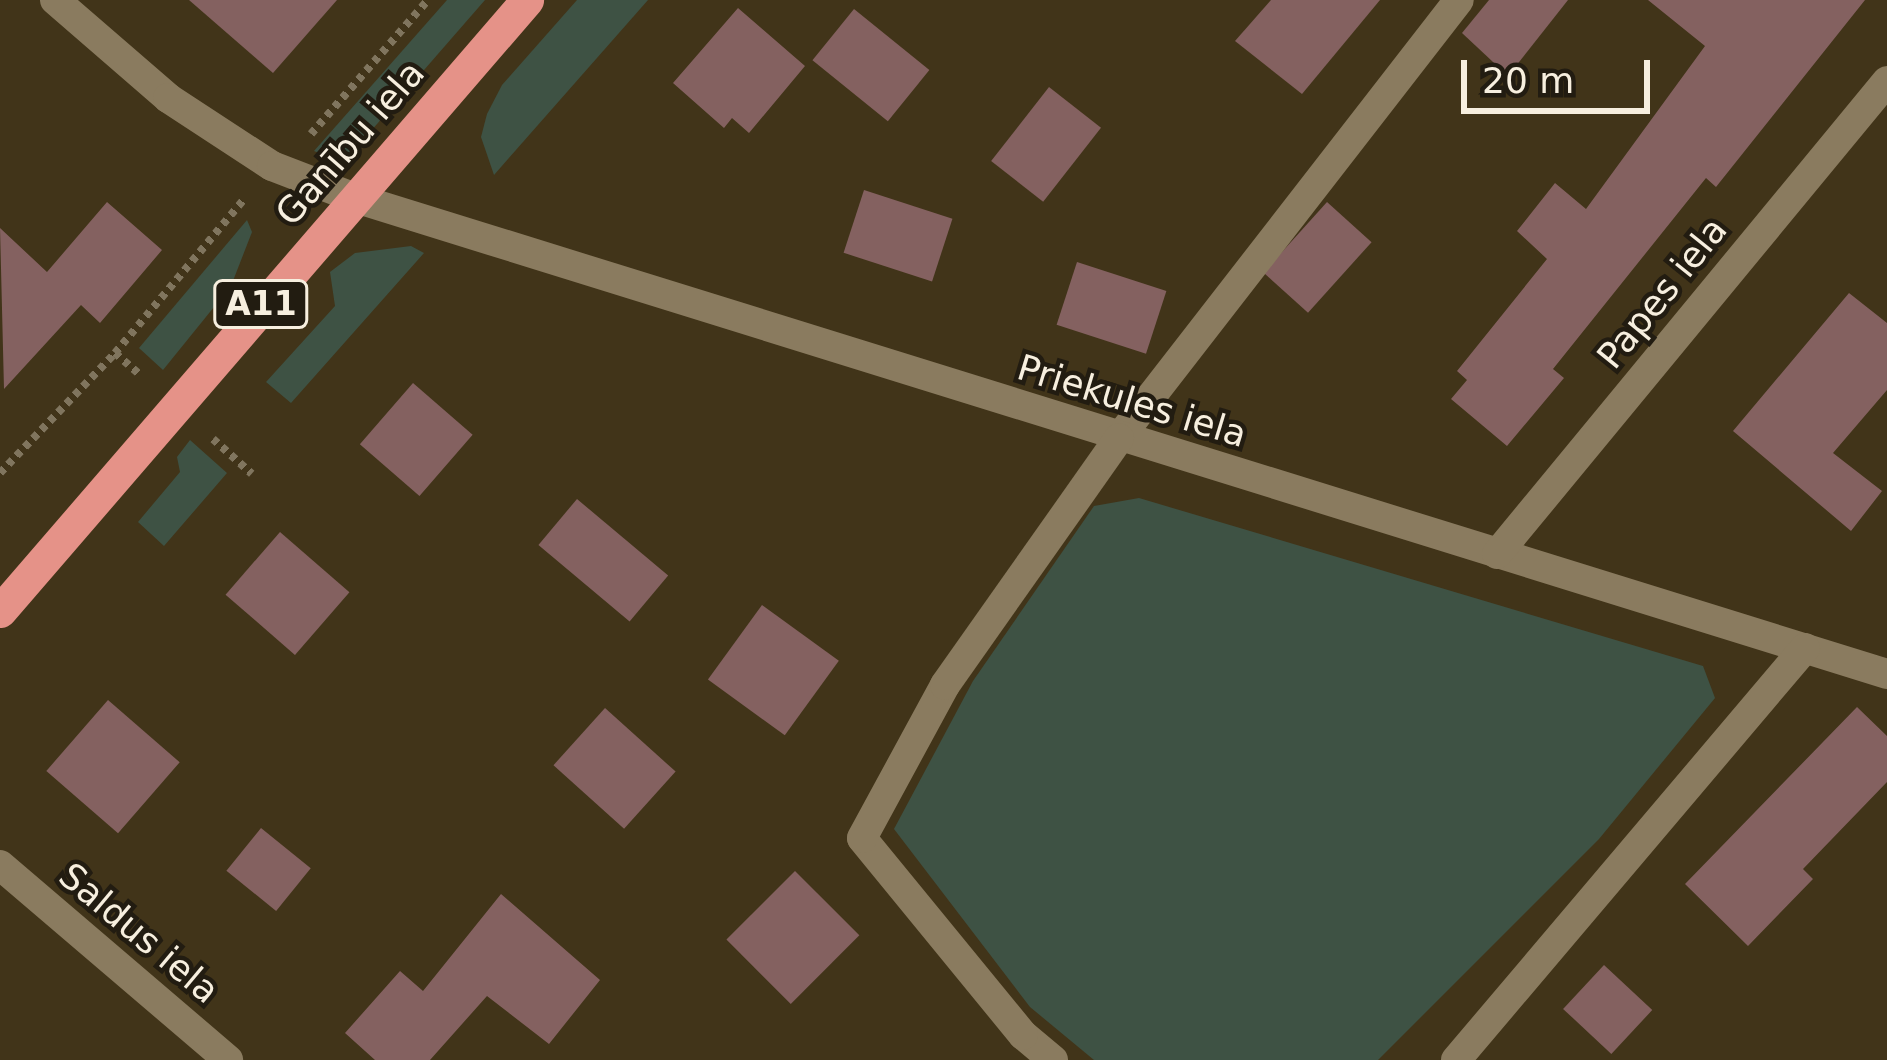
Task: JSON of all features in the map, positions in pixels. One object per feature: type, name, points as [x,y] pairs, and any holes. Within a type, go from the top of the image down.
[{"type":"highway","name":"Ganību iela","points":[[0,611],[527,0]]},
{"type":"street","name":"Priekules iela","points":[[56,0],[168,98],[272,166],[355,198],[1887,674]]},
{"type":"street","points":[[1053,1060],[1023,1035],[862,838],[945,685],[1119,438],[1459,0]]},
{"type":"street","name":"Papes iela","points":[[1497,554],[1887,81]]},
{"type":"street","points":[[1456,1060],[1805,648]]},
{"type":"street","name":"Saldus iela","points":[[0,866],[228,1060]]},
{"type":"path","points":[[0,473],[115,353],[272,166],[304,143],[428,0]]},
{"type":"path","points":[[115,353],[141,377]]},
{"type":"path","points":[[205,431],[253,474]]},
{"type":"green space","points":[[447,0],[485,0],[343,163],[314,151]]},
{"type":"green space","points":[[577,0],[648,0],[494,175],[481,137],[487,114],[502,85]]},
{"type":"green space","points":[[247,220],[252,232],[231,286],[163,370],[139,348]]},
{"type":"green space","points":[[411,246],[424,253],[291,403],[266,382],[335,306],[330,272],[355,253]]},
{"type":"green space","points":[[190,440],[227,473],[164,546],[138,522],[180,472],[177,457]]},
{"type":"green space","points":[[1139,498],[1703,666],[1715,698],[1599,839],[1378,1060],[1094,1060],[1030,1007],[894,829],[973,681],[1094,506]]},
{"type":"building","points":[[189,0],[337,0],[273,73]]},
{"type":"building","points":[[1271,0],[1380,0],[1302,94],[1235,41]]},
{"type":"building","points":[[1489,0],[1568,0],[1508,76],[1462,33]]},
{"type":"building","points":[[1648,0],[1865,0],[1716,187],[1706,178],[1553,369],[1564,378],[1507,446],[1451,399],[1467,380],[1457,371],[1547,259],[1517,231],[1555,183],[1586,209],[1705,46]]},
{"type":"building","points":[[738,8],[805,66],[749,133],[732,118],[724,128],[673,83]]},
{"type":"building","points":[[854,9],[929,70],[888,121],[812,60]]},
{"type":"building","points":[[1049,87],[1101,128],[1043,202],[991,161]]},
{"type":"building","points":[[864,190],[952,219],[932,282],[844,253]]},
{"type":"building","points":[[107,202],[162,250],[100,323],[81,305],[4,389],[0,228],[47,272]]},
{"type":"building","points":[[1327,202],[1372,242],[1308,313],[1263,273]]},
{"type":"building","points":[[1077,262],[1166,291],[1146,354],[1057,325]]},
{"type":"building","points":[[1849,293],[1887,323],[1887,390],[1833,453],[1882,491],[1851,531],[1733,431]]},
{"type":"building","points":[[413,383],[473,435],[419,496],[360,444]]},
{"type":"building","points":[[577,499],[668,575],[630,621],[538,545]]},
{"type":"building","points":[[280,532],[349,592],[295,655],[226,595]]},
{"type":"building","points":[[762,605],[839,661],[785,735],[708,679]]},
{"type":"building","points":[[108,700],[180,762],[118,833],[46,771]]},
{"type":"building","points":[[1857,707],[1887,736],[1887,782],[1803,869],[1813,879],[1748,946],[1685,884]]},
{"type":"building","points":[[605,708],[676,772],[624,829],[553,765]]},
{"type":"building","points":[[261,828],[311,868],[276,911],[226,871]]},
{"type":"building","points":[[795,871],[859,935],[791,1004],[726,940]]},
{"type":"building","points":[[501,894],[600,980],[549,1044],[487,996],[430,1060],[375,1060],[345,1033],[400,971],[423,991]]},
{"type":"building","points":[[1604,965],[1652,1010],[1611,1054],[1563,1009]]}]
